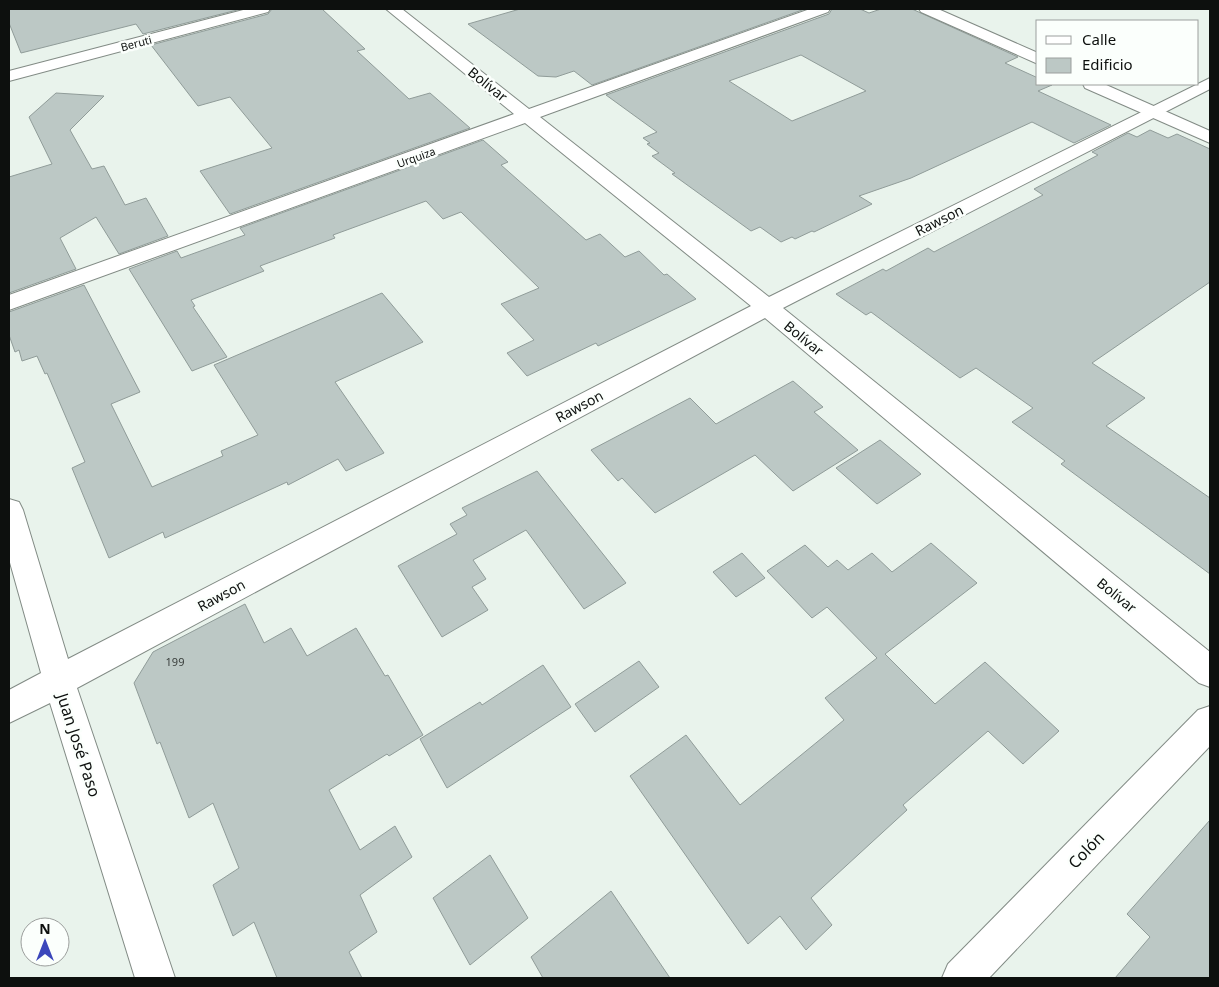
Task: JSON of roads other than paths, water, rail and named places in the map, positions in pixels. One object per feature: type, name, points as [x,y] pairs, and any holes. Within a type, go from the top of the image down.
[{"type":"street","name":"Beruti","points":[[9,76],[263,9]]},
{"type":"street","name":"Bolívar","points":[[393,9],[767,307],[1210,672]]},
{"type":"street","name":"Urquiza","points":[[9,303],[823,9]]},
{"type":"street","points":[[926,9],[1036,59]]},
{"type":"street","name":"Rawson","points":[[9,707],[1159,101],[1210,83]]},
{"type":"street","points":[[1096,85],[1192,109]]},
{"type":"street","points":[[1159,101],[1210,138]]},
{"type":"street","name":"Juan José Paso","points":[[9,510],[59,681],[155,978]]},
{"type":"street","name":"Colón","points":[[962,978],[1210,722]]}]
